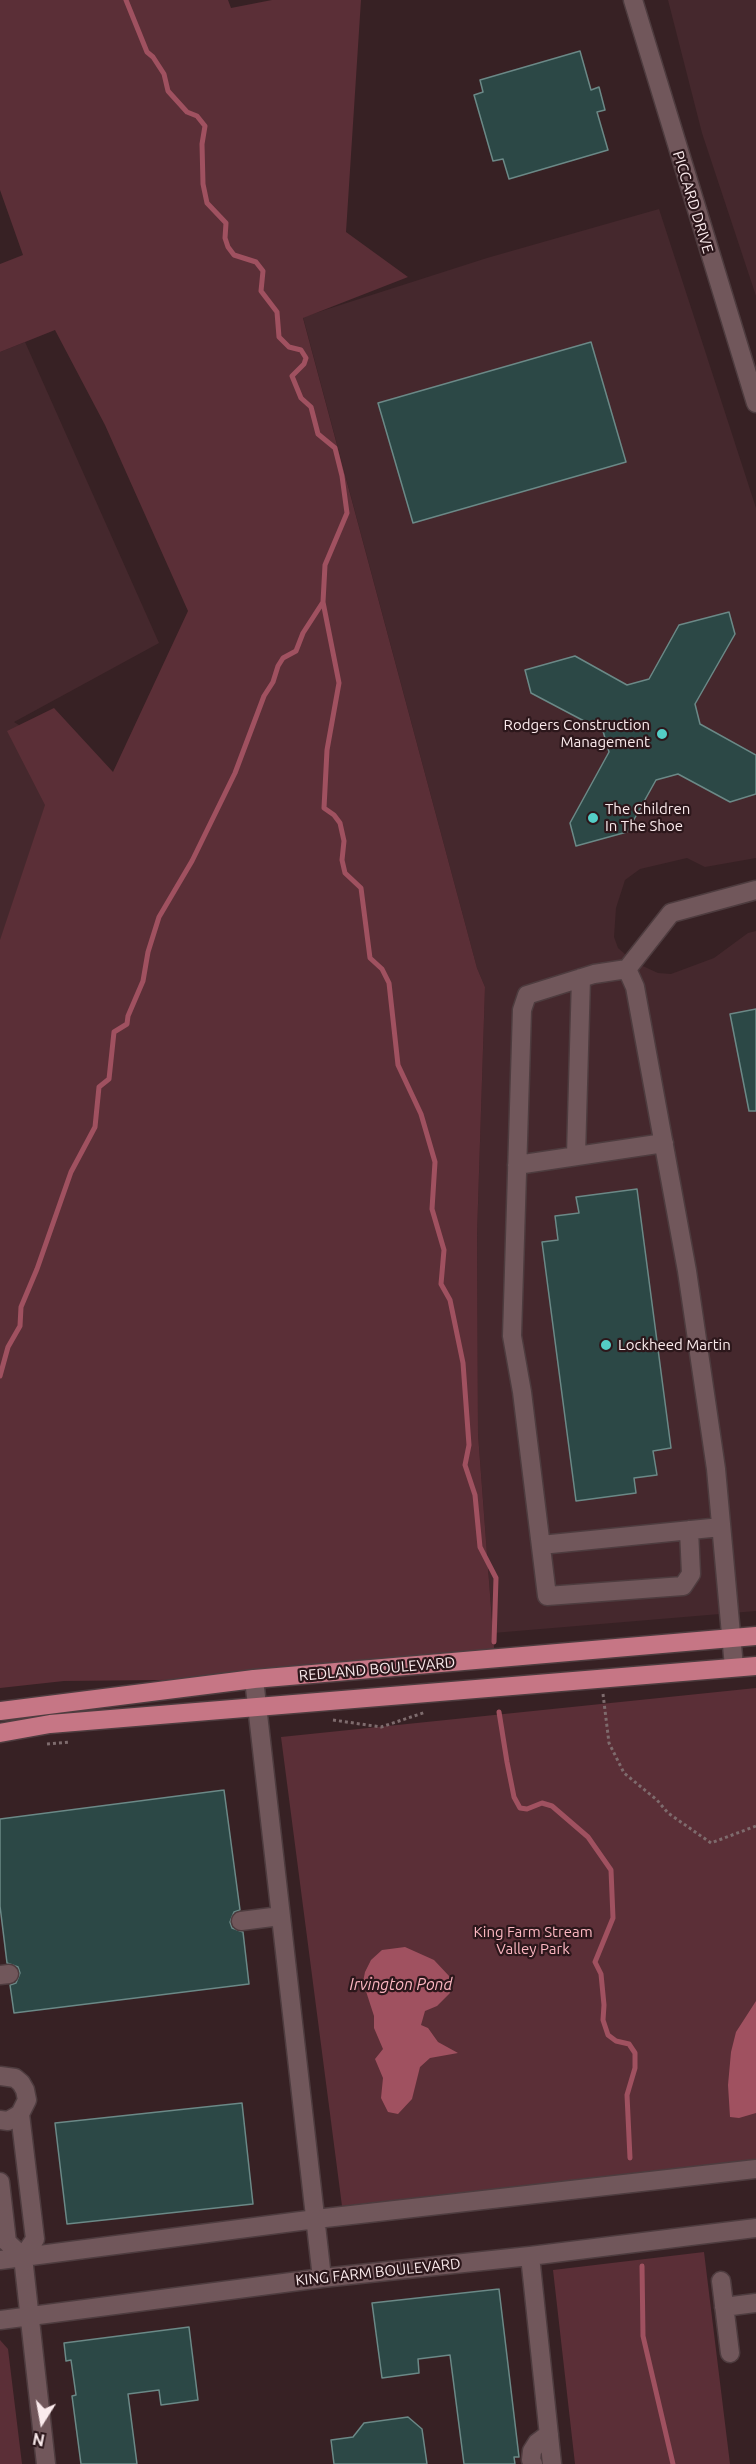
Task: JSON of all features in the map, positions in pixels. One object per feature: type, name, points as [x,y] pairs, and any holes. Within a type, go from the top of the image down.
[{"type":"main road","name":"REDLAND BOULEVARD","points":[[0,1711],[254,1679],[756,1636]]},
{"type":"main road","name":"REDLAND BOULEVARD","points":[[0,1733],[50,1724],[756,1666]]},
{"type":"street","name":"PICCARD DRIVE","points":[[633,0],[756,403]]},
{"type":"street","points":[[689,1530],[691,1574],[683,1586],[547,1596],[522,1392],[512,1336],[522,1010],[526,995],[581,978],[627,969],[671,913],[756,891]]},
{"type":"street","points":[[627,969],[635,987],[687,1271],[716,1469],[734,1667]]},
{"type":"street","points":[[576,1155],[581,978]]},
{"type":"street","points":[[517,1165],[664,1143]]},
{"type":"street","points":[[541,1545],[721,1527]]},
{"type":"street","points":[[254,1679],[322,2278]]},
{"type":"street","points":[[241,1921],[280,1916]]},
{"type":"street","points":[[0,2073],[15,2078],[25,2090],[27,2100],[20,2114],[8,2121],[0,2120]]},
{"type":"street","points":[[20,2114],[35,2239],[22,2258]]},
{"type":"street","points":[[0,2260],[316,2219],[756,2169]]},
{"type":"street","points":[[0,2182],[8,2242],[22,2258],[46,2464]]},
{"type":"street","name":"KING FARM BOULEVARD","points":[[0,2320],[322,2278],[530,2256],[756,2228]]},
{"type":"street","points":[[530,2256],[552,2464]]},
{"type":"street","points":[[721,2281],[730,2353]]},
{"type":"street","points":[[724,2307],[756,2303]]},
{"type":"street","points":[[533,2464],[532,2451],[537,2443],[549,2434]]},
{"type":"path","points":[[603,1692],[609,1743],[624,1773],[657,1800],[668,1813],[711,1843],[756,1826]]},
{"type":"shaded area","points":[[668,0],[756,0],[756,296],[702,133]]},
{"type":"shaded area","points":[[659,209],[756,508],[756,858],[705,867],[687,858],[640,869],[625,880],[616,908],[614,937],[618,948],[634,962],[658,973],[671,974],[714,958],[748,933],[756,931],[756,1611],[493,1633],[478,1434],[477,1235],[485,987],[477,968],[303,317],[487,258]]},
{"type":"shaded area","points":[[25,342],[159,643],[14,722],[40,738],[81,817],[0,996],[0,352]]},
{"type":"green space","points":[[0,0],[228,0],[231,8],[272,0],[361,0],[346,232],[408,277],[303,318],[477,968],[485,987],[477,1235],[478,1434],[495,1661],[254,1679],[64,1681],[0,1688],[0,940],[45,805],[7,731],[54,708],[113,772],[188,611],[105,425],[55,330],[0,352],[0,264],[23,255],[0,190]]},
{"type":"green space","name":"King Farm Stream Valley Park","points":[[756,1688],[756,2160],[342,2206],[281,1737]]},
{"type":"green space","points":[[704,2252],[730,2464],[575,2464],[553,2270]]},
{"type":"green space","points":[[0,2340],[8,2349],[22,2464],[0,2464]]},
{"type":"water","name":"Irvington Pond","points":[[405,1947],[434,1960],[450,1977],[450,1993],[437,2006],[425,2011],[421,2025],[428,2028],[438,2042],[458,2053],[430,2058],[420,2067],[412,2099],[398,2114],[388,2112],[381,2098],[383,2078],[375,2059],[383,2049],[374,2028],[374,2016],[363,1982],[371,1960],[382,1950]]},
{"type":"water","points":[[756,2001],[756,2113],[739,2118],[730,2117],[728,2085],[731,2052],[736,2032]]},
{"type":"building","points":[[580,51],[591,90],[599,87],[605,110],[597,112],[608,150],[509,179],[503,159],[493,161],[474,95],[483,92],[480,80]]},
{"type":"building","points":[[591,342],[626,462],[413,523],[378,403]]},
{"type":"building","points":[[729,612],[735,634],[695,704],[700,724],[756,755],[756,794],[730,802],[678,774],[656,780],[627,832],[576,846],[570,823],[609,752],[603,731],[531,693],[525,670],[575,656],[627,685],[649,679],[679,625]]},
{"type":"building","points":[[756,1009],[756,1111],[749,1111],[730,1014]]},
{"type":"building","name":"Lockheed Martin","points":[[637,1189],[671,1448],[653,1451],[657,1475],[634,1478],[636,1493],[576,1501],[542,1242],[558,1240],[555,1216],[579,1213],[576,1197]]},
{"type":"building","points":[[224,1790],[240,1910],[234,1912],[230,1922],[232,1928],[243,1932],[249,1984],[14,2013],[10,1985],[16,1983],[20,1973],[18,1967],[7,1963],[0,1906],[0,1819]]},
{"type":"building","points":[[242,2103],[253,2204],[67,2224],[55,2123]]},
{"type":"building","points":[[499,2289],[519,2457],[514,2457],[515,2464],[464,2464],[450,2355],[418,2359],[419,2373],[382,2378],[372,2303]]},
{"type":"building","points":[[189,2327],[198,2400],[161,2405],[159,2390],[128,2394],[137,2464],[81,2464],[72,2396],[76,2395],[71,2360],[66,2361],[64,2343]]},
{"type":"building","points":[[408,2417],[422,2429],[427,2464],[334,2464],[331,2440],[353,2437],[364,2423]]},
{"type":"waterway","points":[[126,0],[147,52],[164,74],[168,91],[187,112],[197,116],[205,126],[202,144],[203,184],[207,203],[226,223],[225,238],[234,255],[256,262],[263,271],[261,291],[277,312],[279,337],[289,347],[301,350],[306,358],[304,364],[292,376],[301,398],[311,407],[318,434],[335,448],[342,476],[347,513],[325,565],[323,602],[339,683],[327,750],[324,808],[340,823],[344,841],[342,860],[345,873],[361,888],[370,958],[382,969],[389,983],[398,1065],[421,1114],[435,1162],[432,1209],[444,1250],[441,1284],[450,1300],[463,1363],[469,1445],[465,1465],[475,1495],[480,1547],[496,1578],[494,1642]]},
{"type":"waterway","points":[[0,1376],[8,1347],[20,1326],[21,1307],[37,1269],[71,1172],[95,1127],[99,1087],[109,1079],[114,1032],[127,1024],[128,1016],[143,981],[148,952],[159,917],[192,861],[235,773],[264,696],[273,682],[278,666],[283,658],[296,651],[303,633],[323,602]]},
{"type":"waterway","points":[[499,1712],[514,1797],[520,1808],[527,1809],[542,1803],[552,1806],[588,1837],[611,1870],[613,1918],[595,1962],[601,1974],[603,2020],[608,2035],[616,2041],[629,2044],[635,2053],[635,2068],[627,2095],[630,2158]]},
{"type":"waterway","points":[[642,2266],[643,2336],[673,2464]]},
{"type":"place","name":"Rodgers Construction Management","points":[[662,734]]},
{"type":"place","name":"The Children In The Shoe","points":[[593,818]]},
{"type":"place","name":"Lockheed Martin","points":[[606,1345]]}]
